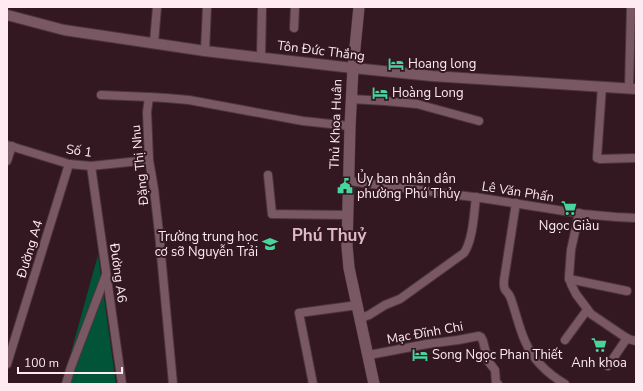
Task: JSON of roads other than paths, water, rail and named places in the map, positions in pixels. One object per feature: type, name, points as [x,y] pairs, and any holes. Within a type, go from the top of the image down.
[{"type":"main road","name":"Thủ Khoa Huân","points":[[359,7],[351,98],[347,246],[350,268],[374,384]]},
{"type":"street","points":[[154,43],[157,7]]},
{"type":"street","points":[[205,51],[206,7]]},
{"type":"street","points":[[261,57],[262,7]]},
{"type":"street","points":[[294,28],[295,7]]},
{"type":"street","points":[[631,7],[632,88]]},
{"type":"street","name":"Tôn Đức Thắng","points":[[7,15],[64,30],[205,51],[432,76],[632,88]]},
{"type":"street","points":[[602,86],[597,158],[600,160],[636,158]]},
{"type":"street","points":[[101,95],[195,101],[303,121],[350,126]]},
{"type":"street","name":"Đặng Thị Nhu","points":[[149,97],[147,112],[149,160],[160,240],[173,384]]},
{"type":"street","points":[[351,98],[418,104],[479,121]]},
{"type":"street","points":[[7,160],[9,145]]},
{"type":"street","name":"Số 1","points":[[9,145],[69,164],[91,166],[149,160]]},
{"type":"street","name":"Đường A4","points":[[7,364],[69,164]]},
{"type":"street","name":"Đường A6","points":[[91,166],[122,384]]},
{"type":"street","points":[[268,175],[272,214],[347,215]]},
{"type":"street","name":"Lê Văn Phấn","points":[[348,181],[476,197],[579,213],[636,218]]},
{"type":"street","points":[[361,318],[400,299],[464,253],[468,247],[470,238],[476,197]]},
{"type":"street","points":[[516,203],[504,288],[511,298],[525,342],[529,349],[543,368],[565,384]]},
{"type":"street","points":[[579,213],[571,250],[569,279],[576,294],[587,310],[627,338],[636,342]]},
{"type":"street","points":[[66,384],[106,274]]},
{"type":"street","points":[[569,279],[627,291]]},
{"type":"street","points":[[313,384],[299,313],[358,305]]},
{"type":"street","points":[[565,340],[587,310]]},
{"type":"street","name":"Mạc Đĩnh Chi","points":[[369,355],[479,336],[483,341],[488,361],[494,367],[496,383],[498,384]]},
{"type":"street","points":[[608,366],[627,338]]},
{"type":"place","name":"Hoang long","points":[[396,64]]},
{"type":"place","name":"Hoàng Long","points":[[380,93]]},
{"type":"place","name":"Ủy ban nhân dân phường Phú Thủy","points":[[345,186]]},
{"type":"place","name":"Ngọc Giàu","points":[[569,208]]},
{"type":"place","name":"Trường trung học cơ sỡ Nguyễn Trải","points":[[270,244]]},
{"type":"place","name":"Anh khoa","points":[[599,345]]},
{"type":"place","name":"Song Ngọc Phan Thiết","points":[[420,355]]},
{"type":"district","name":"Phú Thuỷ","points":[[329,235]]}]
